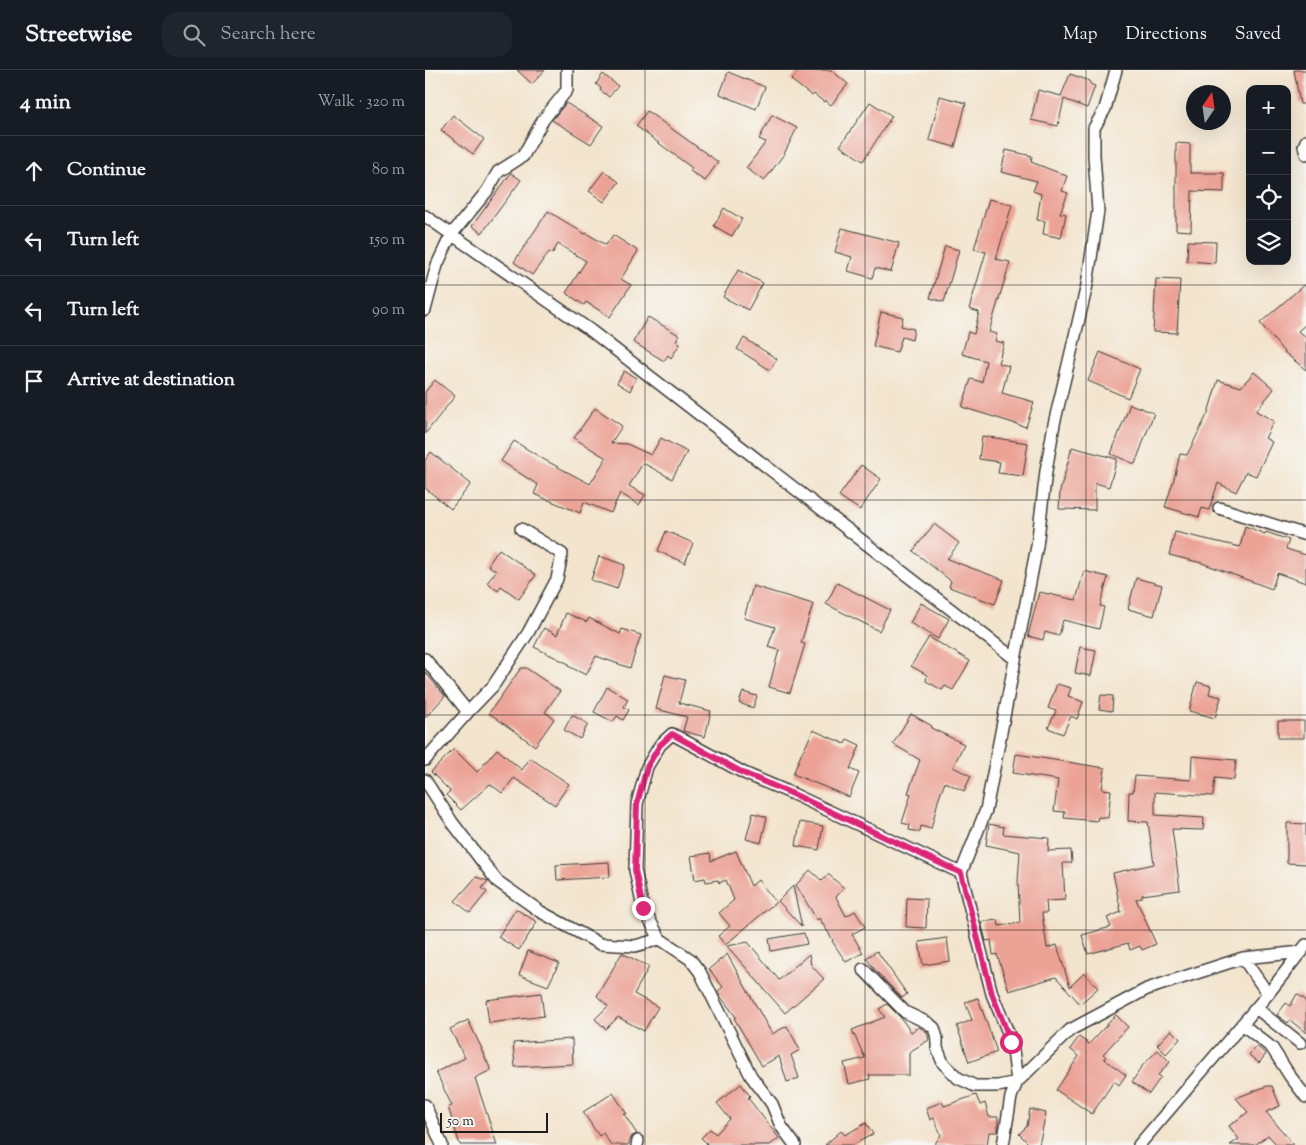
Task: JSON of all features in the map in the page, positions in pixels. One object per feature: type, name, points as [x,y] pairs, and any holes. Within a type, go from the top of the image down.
[{"type":"street","points":[[425,310],[437,266],[451,234],[487,191],[498,172],[523,156],[543,120],[567,90],[567,70]]},
{"type":"street","points":[[1017,1082],[1011,1042],[992,994],[961,873],[986,810],[1037,546],[1054,424],[1089,276],[1098,211],[1094,128],[1105,109],[1116,70]]},
{"type":"street","points":[[1306,141],[1304,146],[1306,154]]},
{"type":"street","points":[[425,216],[590,330],[1015,659]]},
{"type":"street","points":[[1219,508],[1306,535]]},
{"type":"street","points":[[425,760],[493,686],[528,633],[557,579],[562,554],[521,529]]},
{"type":"street","points":[[425,658],[468,712]]},
{"type":"street","points":[[795,1145],[781,1126],[772,1104],[751,1076],[700,972],[690,959],[660,939],[643,908],[635,870],[637,804],[647,767],[660,745],[672,734],[743,773],[793,794],[961,873]]},
{"type":"street","points":[[425,780],[451,822],[497,881],[541,912],[600,944],[635,946],[660,939]]},
{"type":"street","points":[[1003,1145],[1011,1097],[1017,1082],[1070,1030],[1147,989],[1243,958],[1304,948]]},
{"type":"street","points":[[1139,1145],[1268,994],[1304,948]]},
{"type":"street","points":[[1243,958],[1268,994]]},
{"type":"street","points":[[863,969],[905,1012],[934,1028],[937,1048],[943,1063],[959,1078],[975,1086],[998,1086],[1017,1082]]},
{"type":"street","points":[[1256,1008],[1300,1043]]},
{"type":"street","points":[[1242,1024],[1272,1048],[1306,1097]]},
{"type":"street","points":[[425,1105],[442,1145]]},
{"type":"building","points":[[517,70],[545,70],[532,84]]},
{"type":"building","points":[[799,70],[831,70],[848,84],[831,105],[814,94],[812,96],[791,80]]},
{"type":"building","points":[[1294,70],[1306,70],[1306,104],[1300,104]]},
{"type":"building","points":[[728,72],[765,87],[756,109],[720,94]]},
{"type":"building","points":[[603,74],[618,86],[609,97],[596,84]]},
{"type":"building","points":[[1070,74],[1090,81],[1090,84],[1095,86],[1087,108],[1064,99],[1058,126],[1031,120],[1038,90],[1061,96]]},
{"type":"building","points":[[940,96],[966,103],[955,147],[929,140]]},
{"type":"building","points":[[870,102],[892,116],[863,161],[840,146]]},
{"type":"building","points":[[566,103],[603,126],[591,144],[552,120]]},
{"type":"building","points":[[647,111],[718,162],[705,181],[690,171],[692,168],[636,126]]},
{"type":"building","points":[[453,115],[484,139],[473,154],[441,130]]},
{"type":"building","points":[[772,115],[797,128],[784,154],[764,181],[746,168],[766,142],[759,139]]},
{"type":"building","points":[[1176,143],[1190,144],[1190,173],[1224,173],[1224,192],[1192,191],[1191,231],[1176,230]]},
{"type":"building","points":[[1006,150],[1032,156],[1031,162],[1067,176],[1062,191],[1068,193],[1060,213],[1066,214],[1061,238],[1043,234],[1045,221],[1037,220],[1041,194],[1033,191],[1037,181],[1001,172]]},
{"type":"building","points":[[604,171],[619,182],[604,202],[589,191]]},
{"type":"building","points":[[511,173],[521,180],[482,233],[472,226]]},
{"type":"building","points":[[989,199],[1012,205],[996,259],[1010,262],[989,332],[997,334],[995,341],[1004,343],[998,363],[1009,366],[1002,393],[1034,402],[1026,427],[962,407],[971,379],[982,382],[986,361],[962,354],[968,332],[974,334],[979,312],[969,309],[986,252],[974,249]]},
{"type":"building","points":[[724,208],[742,219],[732,236],[714,226]]},
{"type":"building","points":[[548,211],[606,245],[613,235],[638,251],[621,279],[631,285],[610,317],[586,302],[584,305],[566,293],[586,261],[558,244],[552,254],[549,252],[532,275],[514,262]]},
{"type":"building","points":[[842,228],[899,243],[891,272],[875,268],[872,278],[848,271],[852,257],[835,252]]},
{"type":"building","points":[[1188,241],[1216,242],[1215,263],[1187,261]]},
{"type":"building","points":[[945,246],[959,250],[944,302],[930,298]]},
{"type":"building","points":[[738,270],[763,283],[748,310],[723,297]]},
{"type":"building","points":[[1156,279],[1180,280],[1177,333],[1153,332]]},
{"type":"building","points":[[1306,283],[1306,324],[1298,331],[1306,338],[1306,370],[1284,352],[1260,323]]},
{"type":"building","points":[[881,312],[903,317],[901,326],[914,329],[912,340],[902,337],[897,352],[873,346]]},
{"type":"building","points":[[648,317],[679,335],[676,341],[680,344],[671,358],[668,355],[664,361],[633,342]]},
{"type":"building","points":[[744,338],[777,359],[770,370],[737,349]]},
{"type":"building","points":[[1100,352],[1140,369],[1128,398],[1088,381]]},
{"type":"building","points":[[624,371],[636,378],[630,391],[617,383]]},
{"type":"building","points":[[1254,372],[1274,389],[1256,411],[1274,421],[1265,438],[1272,442],[1256,476],[1246,472],[1236,492],[1218,483],[1209,510],[1202,508],[1199,517],[1165,507],[1180,454],[1187,455],[1208,413],[1218,380],[1241,387]]},
{"type":"building","points":[[435,380],[455,396],[425,434],[425,392]]},
{"type":"building","points":[[1130,404],[1154,413],[1135,464],[1111,454]]},
{"type":"building","points":[[595,408],[622,426],[611,443],[627,444],[651,455],[661,438],[687,452],[672,479],[643,463],[629,486],[645,495],[639,505],[620,493],[611,513],[584,502],[580,513],[534,494],[538,485],[501,461],[514,441],[590,484],[606,458],[574,438]]},
{"type":"building","points":[[982,436],[1028,443],[1023,476],[998,473],[1000,462],[979,459]]},
{"type":"building","points":[[1072,447],[1117,459],[1109,487],[1095,483],[1095,510],[1059,509],[1060,491]]},
{"type":"building","points":[[431,452],[471,484],[451,509],[425,488],[425,460]]},
{"type":"building","points":[[861,465],[881,479],[860,510],[839,496]]},
{"type":"building","points":[[934,524],[959,543],[947,559],[1004,580],[995,604],[949,587],[951,581],[913,551]]},
{"type":"building","points":[[1245,526],[1265,534],[1266,532],[1289,540],[1286,549],[1306,555],[1306,583],[1277,573],[1272,589],[1202,563],[1169,555],[1175,532],[1240,547]]},
{"type":"building","points":[[666,531],[693,543],[685,563],[658,551]]},
{"type":"building","points":[[499,549],[536,575],[519,599],[501,586],[498,591],[487,583],[496,571],[488,565]]},
{"type":"building","points":[[599,556],[625,565],[617,589],[591,580]]},
{"type":"building","points":[[1084,571],[1108,577],[1100,606],[1104,607],[1099,629],[1063,620],[1059,636],[1045,632],[1043,640],[1028,636],[1039,592],[1076,600]]},
{"type":"building","points":[[1136,578],[1162,585],[1154,616],[1128,609]]},
{"type":"building","points":[[837,583],[890,610],[879,631],[826,604]]},
{"type":"building","points":[[753,586],[813,604],[801,643],[805,644],[790,693],[769,687],[779,650],[768,647],[775,627],[744,618]]},
{"type":"building","points":[[921,603],[949,619],[938,639],[910,623]]},
{"type":"building","points":[[566,613],[587,622],[589,618],[620,634],[622,629],[641,635],[630,668],[596,656],[586,675],[568,666],[569,664],[534,647],[544,628],[557,635]]},
{"type":"building","points":[[929,637],[970,661],[953,690],[945,686],[942,690],[926,681],[927,675],[911,666]]},
{"type":"building","points":[[1080,647],[1096,650],[1091,676],[1075,673]]},
{"type":"building","points":[[521,668],[526,668],[560,691],[545,712],[554,719],[535,746],[489,713]]},
{"type":"building","points":[[425,672],[445,696],[425,718]]},
{"type":"building","points":[[665,675],[685,680],[679,703],[711,711],[705,737],[683,731],[687,717],[656,709]]},
{"type":"building","points":[[1197,682],[1211,686],[1209,694],[1221,697],[1215,718],[1189,711]]},
{"type":"building","points":[[1057,684],[1071,688],[1068,696],[1083,702],[1077,719],[1071,716],[1063,734],[1048,728],[1056,711],[1048,708]]},
{"type":"building","points":[[607,687],[628,699],[624,707],[629,710],[623,720],[617,716],[613,722],[594,712]]},
{"type":"building","points":[[743,692],[757,696],[753,708],[739,703]]},
{"type":"building","points":[[1101,695],[1113,696],[1112,711],[1099,709]]},
{"type":"building","points":[[911,714],[932,726],[931,728],[964,744],[953,767],[971,776],[964,791],[945,782],[931,829],[921,826],[920,832],[909,830],[910,825],[902,823],[911,794],[908,793],[920,760],[893,744]]},
{"type":"building","points":[[572,715],[588,724],[580,739],[564,730]]},
{"type":"building","points":[[1278,721],[1304,721],[1304,738],[1278,738]]},
{"type":"building","points":[[813,730],[845,744],[847,739],[860,745],[850,769],[859,773],[849,797],[793,774]]},
{"type":"building","points":[[454,749],[477,772],[497,749],[522,770],[530,758],[569,784],[555,805],[514,778],[502,793],[490,784],[461,810],[446,795],[450,791],[431,772]]},
{"type":"building","points":[[1016,754],[1105,768],[1102,789],[1111,790],[1108,818],[1098,817],[1097,821],[1064,818],[1065,812],[1054,811],[1058,780],[1013,773]]},
{"type":"building","points":[[1192,756],[1236,760],[1234,780],[1215,778],[1213,796],[1155,792],[1155,815],[1204,818],[1203,830],[1172,829],[1180,890],[1142,895],[1142,898],[1136,899],[1156,944],[1142,950],[1140,946],[1130,950],[1128,943],[1088,954],[1082,935],[1111,927],[1107,918],[1121,912],[1113,873],[1154,864],[1148,822],[1128,821],[1129,792],[1133,792],[1135,776],[1191,780]]},
{"type":"building","points":[[753,813],[767,817],[761,843],[746,839]]},
{"type":"building","points":[[800,822],[823,826],[819,850],[796,846]]},
{"type":"building","points":[[1287,823],[1306,824],[1306,864],[1287,863]]},
{"type":"building","points":[[989,824],[1004,827],[1003,834],[1049,838],[1048,851],[1071,850],[1072,863],[1063,863],[1065,900],[1046,901],[1047,913],[1042,913],[1047,948],[1057,945],[1070,987],[1084,973],[1098,988],[1080,1004],[1056,977],[1009,991],[997,954],[993,955],[991,940],[986,941],[981,922],[998,920],[999,926],[1020,923],[1018,882],[1020,852],[986,845]]},
{"type":"building","points":[[736,851],[751,886],[758,880],[776,902],[725,945],[718,936],[730,926],[719,913],[734,900],[726,880],[719,883],[718,880],[706,882],[705,878],[695,880],[691,856],[710,853],[711,861]]},
{"type":"building","points":[[609,862],[610,877],[557,880],[556,865]]},
{"type":"building","points":[[810,870],[822,881],[828,874],[844,888],[836,897],[846,916],[855,911],[865,927],[852,934],[863,953],[846,962],[796,885]]},
{"type":"building","points":[[476,877],[488,881],[482,888],[487,892],[470,913],[455,901]]},
{"type":"building","points":[[793,886],[802,927],[778,901]]},
{"type":"building","points":[[907,898],[927,899],[926,928],[906,927]]},
{"type":"building","points":[[516,909],[537,922],[519,950],[498,937]]},
{"type":"building","points":[[804,933],[807,944],[771,951],[769,939]]},
{"type":"building","points":[[947,938],[950,961],[923,965],[919,942]]},
{"type":"building","points":[[748,942],[779,980],[809,954],[811,965],[824,979],[785,1013],[727,946]]},
{"type":"building","points":[[528,951],[559,963],[548,986],[519,975]]},
{"type":"building","points":[[877,951],[907,994],[902,998],[866,958]]},
{"type":"building","points":[[622,953],[649,967],[634,994],[658,1007],[644,1031],[618,1017],[606,1029],[595,1019],[608,1006],[597,996]]},
{"type":"building","points":[[727,954],[772,1034],[787,1026],[800,1050],[791,1055],[799,1078],[787,1082],[779,1056],[762,1066],[734,1018],[736,1017],[721,997],[718,991],[723,987],[709,969]]},
{"type":"building","points":[[541,993],[544,1016],[489,1023],[486,1000]]},
{"type":"building","points":[[1297,994],[1306,1000],[1306,1033],[1290,1020],[1288,1023],[1277,1015],[1286,1003],[1290,1006]]},
{"type":"building","points":[[978,998],[997,1052],[969,1062],[957,1026],[972,1020],[965,1002]]},
{"type":"building","points":[[887,1004],[901,1018],[911,1032],[919,1027],[927,1032],[929,1040],[909,1052],[909,1075],[869,1075],[870,1079],[849,1084],[844,1063],[865,1058],[852,1030],[885,1017],[879,1009]]},
{"type":"building","points":[[1116,1015],[1128,1027],[1103,1054],[1106,1057],[1104,1059],[1126,1075],[1119,1085],[1114,1081],[1092,1114],[1056,1090],[1079,1056],[1070,1049],[1079,1037],[1089,1044]]},
{"type":"building","points":[[468,1020],[491,1070],[475,1078],[497,1145],[460,1145],[448,1107],[452,1106],[436,1072],[465,1058],[450,1029]]},
{"type":"building","points":[[1171,1030],[1180,1039],[1166,1054],[1157,1045]]},
{"type":"building","points":[[572,1039],[573,1064],[515,1067],[513,1043]]},
{"type":"building","points":[[1256,1046],[1266,1054],[1259,1063],[1249,1055]]},
{"type":"building","points":[[1158,1050],[1170,1062],[1158,1075],[1161,1077],[1149,1094],[1132,1082],[1143,1065]]},
{"type":"building","points":[[741,1084],[750,1096],[748,1098],[779,1138],[770,1145],[706,1145],[707,1143],[701,1138],[710,1129],[716,1134],[730,1119],[717,1103]]},
{"type":"building","points":[[1267,1086],[1272,1086],[1280,1106],[1266,1112],[1294,1145],[1277,1145],[1268,1135],[1255,1145],[1230,1145],[1239,1139],[1229,1126],[1248,1112],[1236,1098]]},
{"type":"building","points":[[613,1093],[637,1134],[632,1136],[628,1145],[611,1145],[603,1133],[599,1136],[583,1112]]},
{"type":"building","points":[[976,1095],[980,1105],[985,1103],[989,1117],[998,1117],[998,1132],[989,1132],[987,1145],[934,1145],[941,1135],[934,1118],[930,1120],[926,1108],[942,1102],[944,1106]]},
{"type":"building","points":[[1030,1109],[1046,1113],[1039,1145],[1030,1145],[1019,1134],[1027,1126]]},
{"type":"building","points":[[866,1123],[873,1134],[853,1145],[825,1145],[841,1131],[845,1135]]},
{"type":"route","points":[[643,908],[635,870],[637,804],[647,767],[660,745],[672,734],[743,773],[793,794],[961,873],[992,994],[1011,1042]]}]
